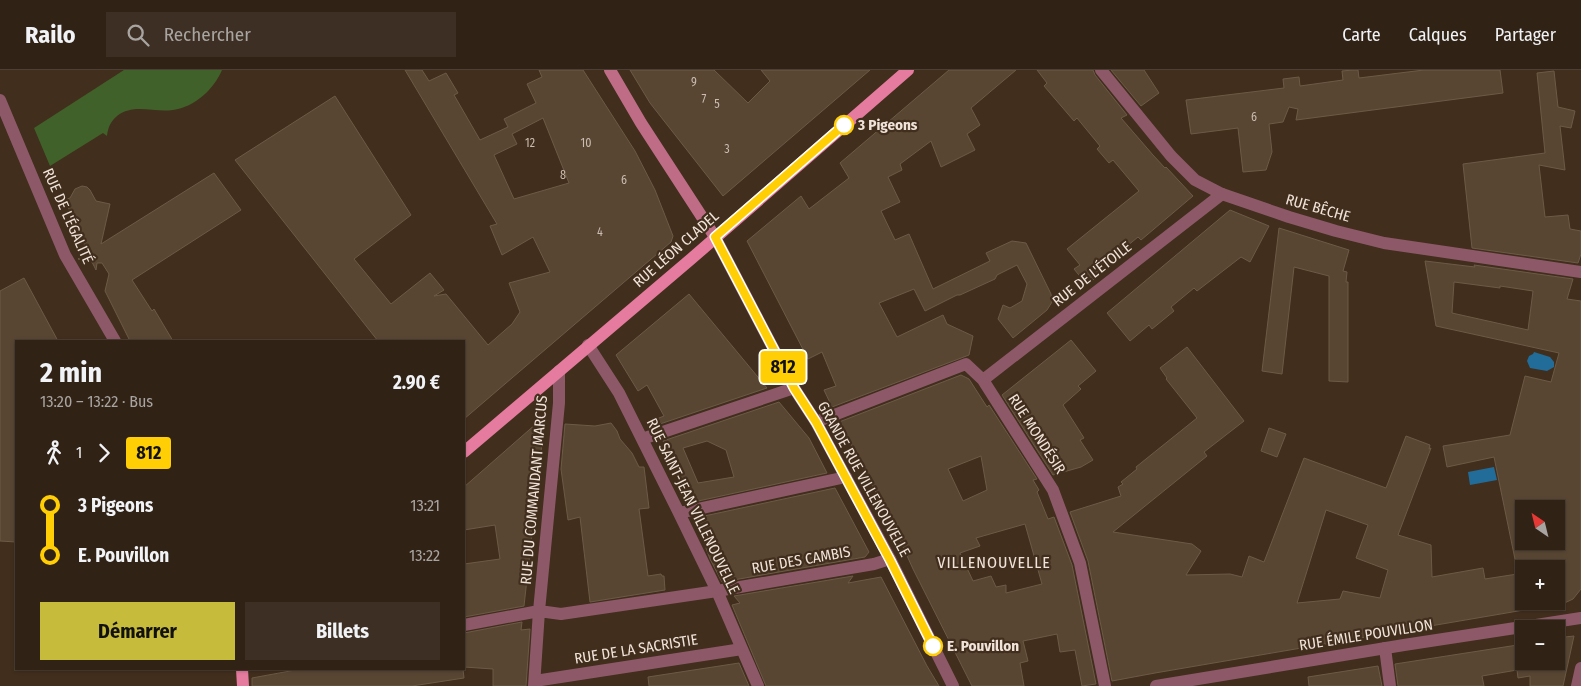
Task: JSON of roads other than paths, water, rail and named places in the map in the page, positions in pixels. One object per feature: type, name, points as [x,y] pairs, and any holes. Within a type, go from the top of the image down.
[{"type":"main road","points":[[610,70],[641,123],[715,237]]},
{"type":"main road","name":"RUE LÉON CLADEL","points":[[465,451],[908,70]]},
{"type":"main road","points":[[242,670],[243,686]]},
{"type":"street","name":"RUE BÊCHE","points":[[1101,70],[1171,156],[1195,180],[1222,194],[1336,232],[1384,242],[1581,272]]},
{"type":"street","name":"RUE DE L'ÉGALITÉ","points":[[0,100],[65,255],[114,340]]},
{"type":"street","name":"RUE DE L'ÉTOILE","points":[[983,380],[1222,194]]},
{"type":"street","name":"GRANDE RUE VILLENOUVELLE","points":[[715,237],[794,388],[816,422],[890,560],[953,686]]},
{"type":"street","name":"RUE SAINT-JEAN VILLENOUVELLE","points":[[588,345],[619,393],[679,512],[717,591],[758,686]]},
{"type":"street","name":"RUE MONDÉSIR","points":[[816,422],[966,364],[983,380],[1053,490],[1080,563],[1105,686]]},
{"type":"street","name":"RUE DU COMMANDANT MARCUS","points":[[535,684],[539,611],[559,403],[559,371]]},
{"type":"street","points":[[642,439],[794,388]]},
{"type":"street","points":[[679,512],[846,477]]},
{"type":"street","name":"RUE DES CAMBIS","points":[[465,624],[539,611],[561,614],[717,591],[890,560]]},
{"type":"street","name":"RUE ÉMILE POUVILLON","points":[[1162,686],[1385,648],[1581,618]]},
{"type":"street","points":[[1385,648],[1390,686]]},
{"type":"street","name":"RUE DE LA SACRISTIE","points":[[535,684],[742,649]]},
{"type":"street","points":[[1577,686],[1581,668]]},
{"type":"water","points":[[1534,352],[1550,357],[1554,362],[1554,367],[1547,371],[1530,368],[1527,361]]},
{"type":"water","points":[[1494,467],[1497,480],[1470,485],[1468,472]]},
{"type":"place","name":"3 Pigeons","points":[[844,125]]},
{"type":"place","name":"E. Pouvillon","points":[[933,646]]},
{"type":"district","name":"VILLENOUVELLE","points":[[994,562]]}]
